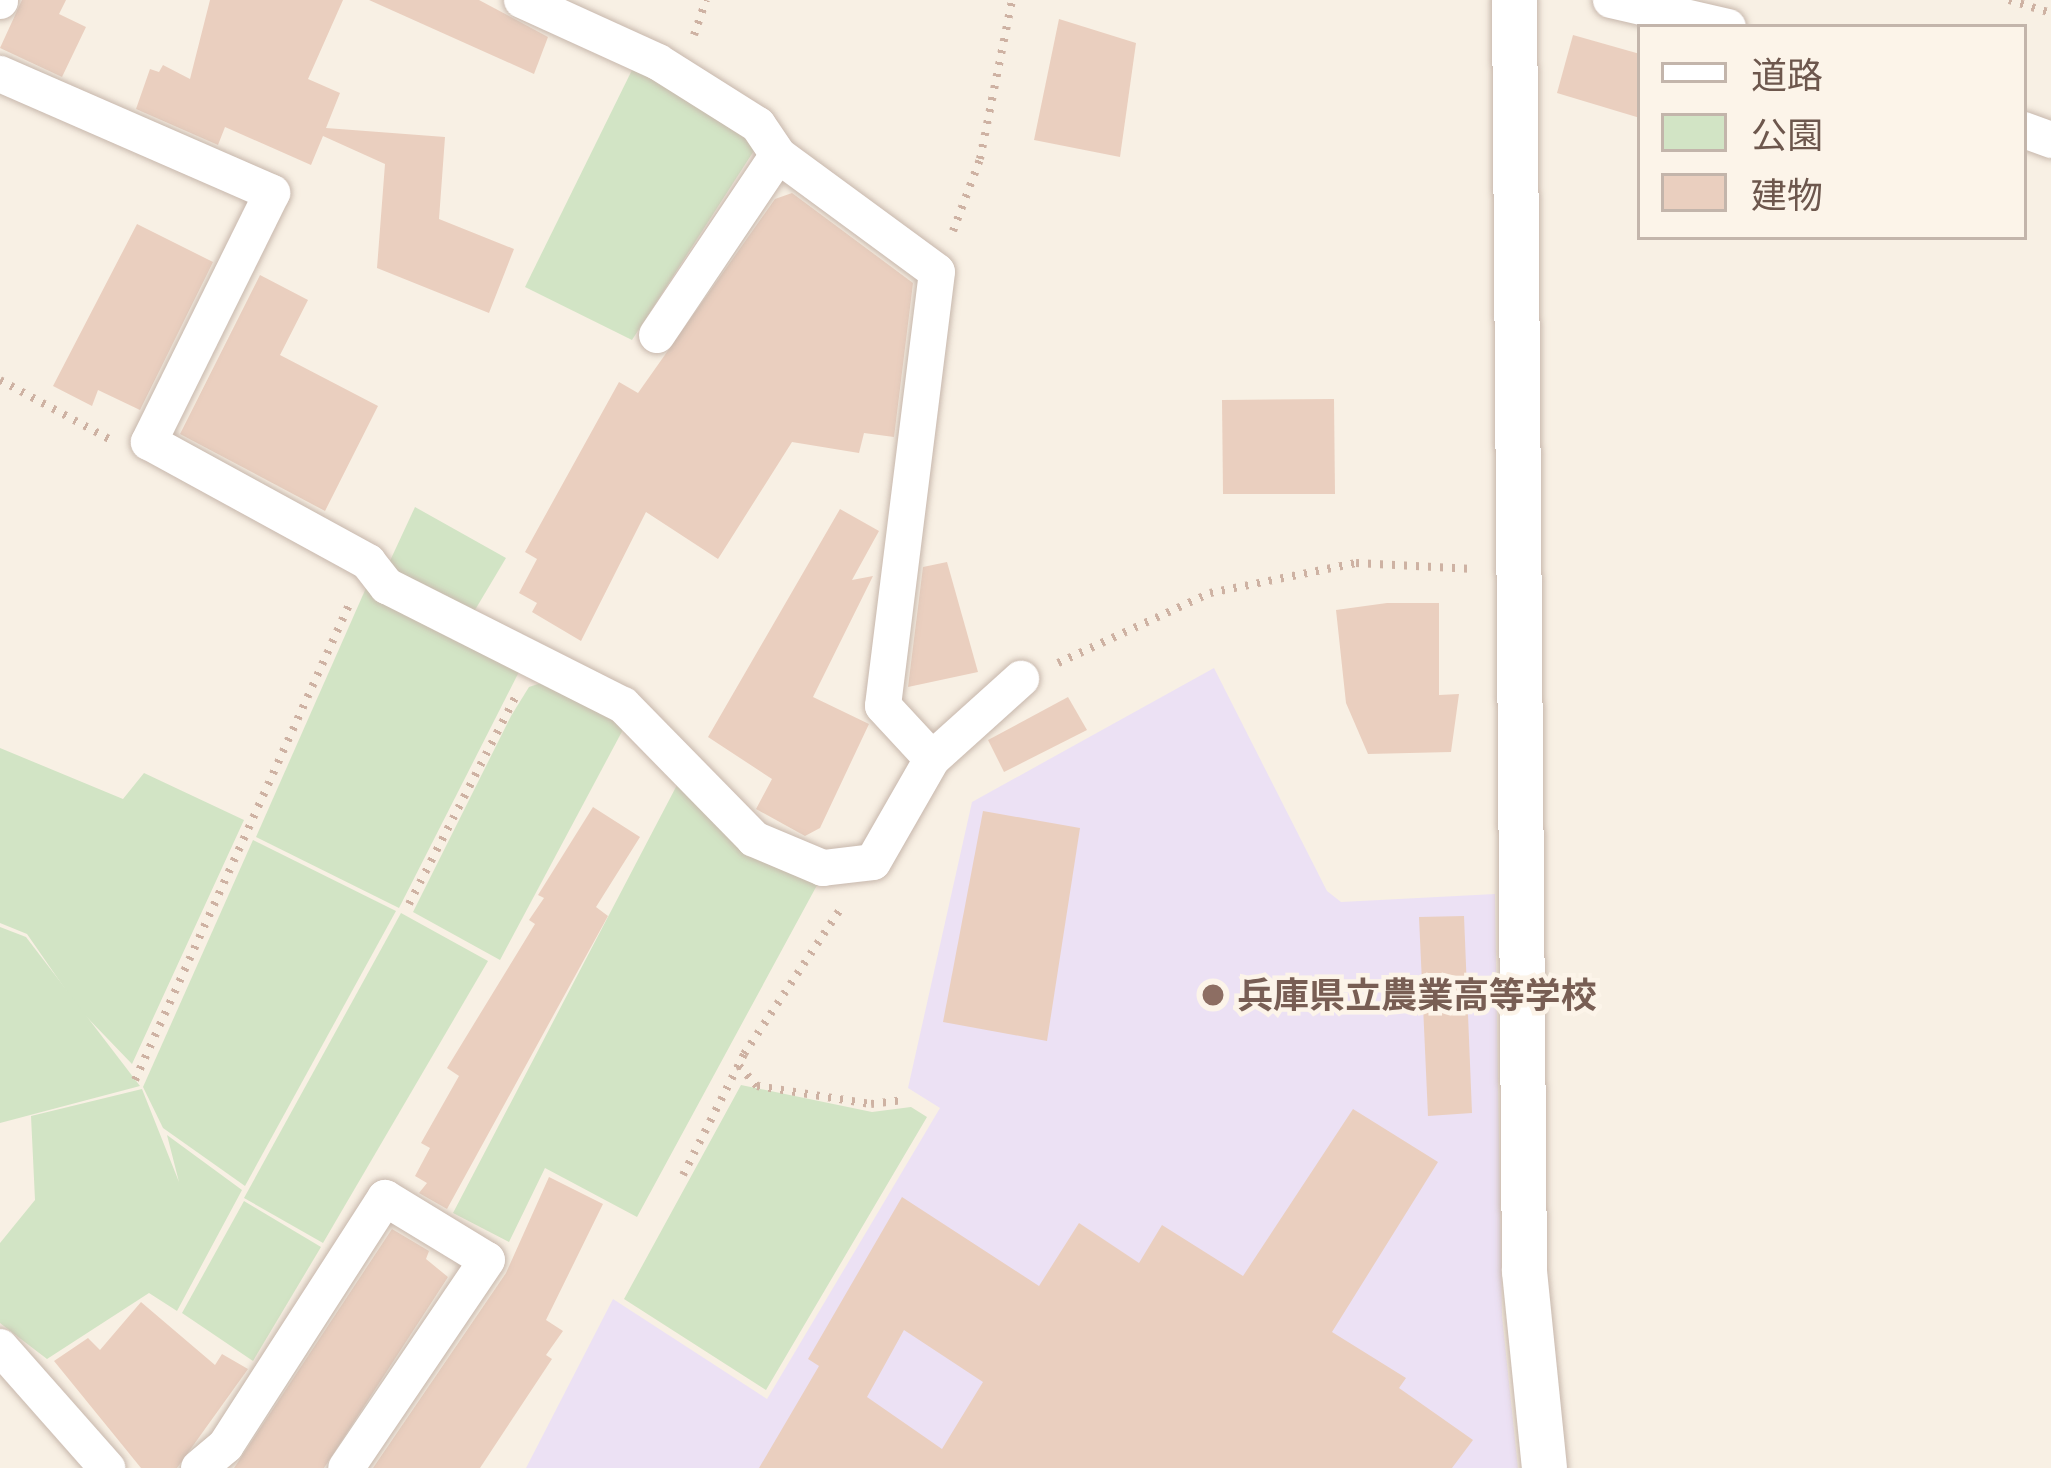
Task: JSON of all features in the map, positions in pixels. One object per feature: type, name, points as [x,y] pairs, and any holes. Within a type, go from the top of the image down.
[{"type":"street","points":[[522,0],[658,62],[758,125],[778,155],[937,272],[884,706],[932,759]]},
{"type":"street","points":[[1514,0],[1524,1271],[1544,1468]]},
{"type":"street","points":[[1610,0],[1715,24]]},
{"type":"street","points":[[0,74],[272,194],[148,442],[368,562],[387,586],[623,705],[754,839],[823,868],[873,862],[932,759],[1021,680]]},
{"type":"street","points":[[657,335],[778,155]]},
{"type":"street","points":[[199,1468],[226,1445],[385,1198],[487,1260],[346,1468]]},
{"type":"street","points":[[0,1347],[106,1468]]},
{"type":"path","points":[[937,272],[980,159],[1012,0]]},
{"type":"path","points":[[2009,0],[2051,14]]},
{"type":"path","points":[[0,380],[126,448],[148,442]]},
{"type":"path","points":[[135,1080],[368,562]]},
{"type":"path","points":[[1021,680],[1210,593],[1356,563],[1518,571]]},
{"type":"path","points":[[409,904],[500,719],[525,682],[549,666]]},
{"type":"path","points":[[682,1175],[739,1066],[873,862]]},
{"type":"path","points":[[739,1066],[757,1086],[871,1104],[905,1100]]},
{"type":"shaded area","name":"兵庫県立農業高等学校","points":[[1214,668],[1327,891],[1341,902],[1495,894],[1502,1316],[1518,1468],[526,1468],[613,1299],[767,1399],[940,1108],[908,1088],[972,802]]},
{"type":"green space","points":[[634,66],[757,146],[632,340],[525,287]]},
{"type":"green space","points":[[415,507],[506,558],[472,615],[391,576],[389,563]]},
{"type":"green space","points":[[366,588],[522,666],[399,908],[256,837]]},
{"type":"green space","points":[[547,681],[626,724],[500,960],[413,912],[511,716],[529,687]]},
{"type":"green space","points":[[0,748],[123,799],[144,773],[244,820],[132,1064],[79,1009],[27,934],[0,923]]},
{"type":"green space","points":[[677,785],[822,876],[637,1217],[545,1168],[509,1242],[453,1213]]},
{"type":"green space","points":[[253,840],[396,911],[245,1186],[163,1128],[143,1087]]},
{"type":"green space","points":[[401,913],[488,961],[323,1243],[244,1198]]},
{"type":"green space","points":[[0,927],[26,937],[140,1086],[0,1123]]},
{"type":"green space","points":[[741,1085],[872,1112],[911,1107],[927,1117],[766,1390],[624,1299]]},
{"type":"green space","points":[[142,1089],[179,1182],[167,1135],[242,1190],[177,1311],[149,1293],[47,1359],[0,1323],[0,1243],[35,1200],[31,1116]]},
{"type":"green space","points":[[244,1201],[321,1247],[253,1361],[182,1313]]},
{"type":"building","points":[[22,0],[66,0],[59,14],[86,27],[62,77],[0,48]]},
{"type":"building","points":[[210,0],[343,0],[308,79],[340,93],[326,128],[445,137],[439,219],[514,249],[489,313],[377,268],[385,164],[323,136],[311,165],[225,127],[218,145],[136,109],[150,69],[159,72],[163,65],[190,79]]},
{"type":"building","points":[[369,0],[479,0],[548,37],[534,74]]},
{"type":"building","points":[[1059,19],[1136,43],[1120,157],[1034,140]]},
{"type":"building","points":[[1573,35],[1637,53],[1637,117],[1557,93]]},
{"type":"building","points":[[792,193],[913,283],[894,437],[864,433],[859,453],[792,442],[718,559],[646,512],[581,641],[532,612],[537,603],[519,593],[537,559],[525,552],[619,382],[638,393],[775,199]]},
{"type":"building","points":[[137,224],[213,262],[140,410],[98,390],[92,406],[53,386]]},
{"type":"building","points":[[260,275],[308,300],[280,355],[378,406],[325,511],[180,434]]},
{"type":"building","points":[[1334,399],[1335,494],[1223,494],[1222,400]]},
{"type":"building","points":[[840,509],[879,531],[852,580],[873,576],[813,697],[869,724],[820,828],[805,836],[756,809],[772,779],[708,737]]},
{"type":"building","points":[[947,562],[978,672],[908,687],[923,567]]},
{"type":"building","points":[[1439,603],[1439,695],[1459,694],[1451,752],[1368,754],[1346,703],[1336,610]]},
{"type":"building","points":[[1068,697],[1087,730],[1004,772],[988,740]]},
{"type":"building","points":[[593,807],[640,837],[596,907],[608,916],[447,1209],[419,1193],[427,1183],[415,1176],[430,1148],[421,1143],[459,1076],[447,1068],[535,924],[529,920],[544,898],[538,895]]},
{"type":"building","points":[[983,811],[1080,828],[1047,1041],[943,1022]]},
{"type":"building","points":[[1464,916],[1472,1113],[1428,1116],[1419,917]]},
{"type":"building","points":[[1353,1109],[1438,1162],[1332,1332],[1406,1378],[1399,1388],[1473,1440],[1452,1468],[759,1468],[819,1366],[808,1359],[902,1197],[1039,1286],[1079,1223],[1139,1263],[1162,1225],[1243,1276]],"holes":[[[904,1330],[983,1382],[942,1449],[867,1397]]]},
{"type":"building","points":[[549,1177],[603,1204],[546,1320],[563,1331],[546,1355],[552,1359],[480,1468],[373,1468],[506,1273]]},
{"type":"building","points":[[392,1229],[429,1251],[426,1259],[448,1277],[324,1468],[234,1468]]},
{"type":"building","points":[[141,1302],[215,1365],[222,1354],[248,1369],[177,1468],[141,1468],[54,1361],[88,1338],[100,1350]]},
{"type":"place","name":"兵庫県立農業高等学校","points":[[1213,995]]}]
